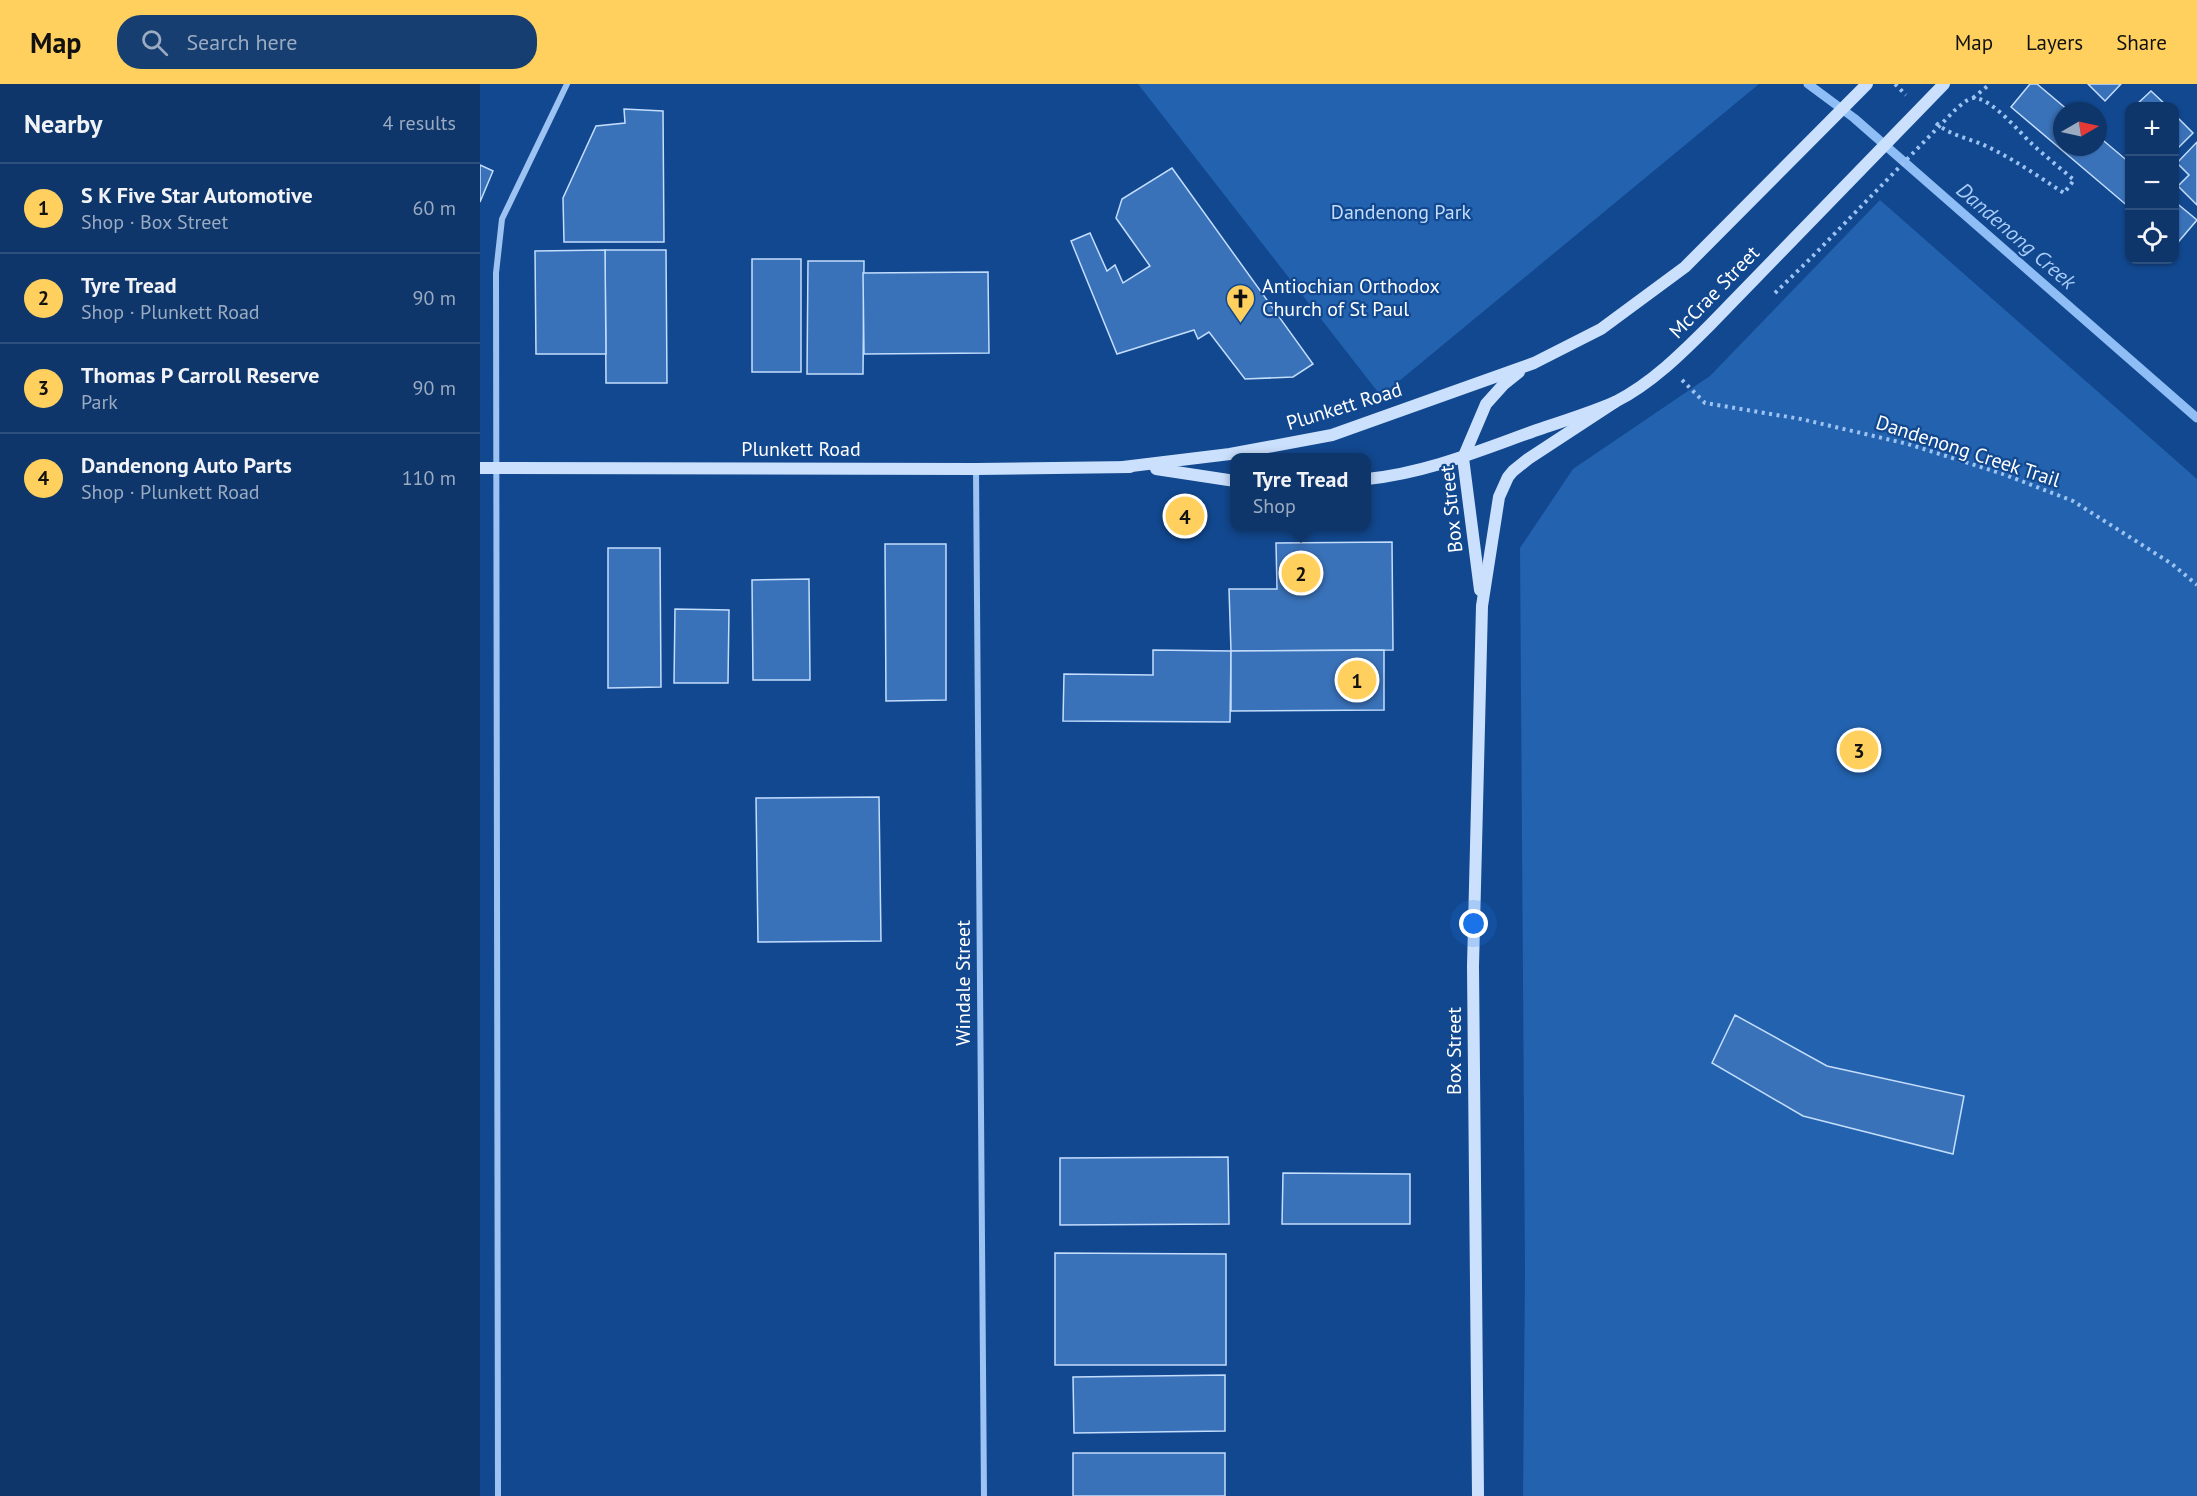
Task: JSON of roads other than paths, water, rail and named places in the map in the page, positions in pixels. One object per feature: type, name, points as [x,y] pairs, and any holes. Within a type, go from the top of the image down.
[{"type":"main road","name":"McCrae Street","points":[[1534,363],[1601,329],[1685,267],[1868,84]]},
{"type":"main road","name":"McCrae Street","points":[[1463,458],[1615,402],[1656,375],[1676,359],[1944,84]]},
{"type":"main road","name":"Plunkett Road","points":[[1235,453],[1332,435],[1534,363]]},
{"type":"main road","name":"Box Street","points":[[1482,606],[1463,458],[1486,404],[1515,375],[1534,363]]},
{"type":"main road","name":"Box Street","points":[[1478,1496],[1473,966],[1482,606],[1499,497],[1508,477],[1528,459],[1615,402]]},
{"type":"main road","name":"Plunkett Road","points":[[1123,467],[1230,454]]},
{"type":"main road","points":[[1371,479],[1391,477],[1463,458]]},
{"type":"main road","name":"Plunkett Road","points":[[480,468],[1123,467],[1180,471],[1230,480]]},
{"type":"street","points":[[498,1496],[496,273],[502,219],[567,84]]},
{"type":"street","name":"Windale Street","points":[[976,469],[984,1496]]},
{"type":"waterway","name":"Dandenong Creek","points":[[1808,84],[1854,118],[2197,418]]},
{"type":"place","name":"Antiochian Orthodox Church of St Paul","points":[[1241,324]]},
{"type":"place","name":"Dandenong Auto Parts","points":[[1185,516]]},
{"type":"place","name":"Tyre Tread","points":[[1301,573]]},
{"type":"place","name":"S K Five Star Automotive","points":[[1357,680]]},
{"type":"place","name":"Thomas P Carroll Reserve","points":[[1859,750]]},
{"type":"park label","name":"Dandenong Park","points":[[1401,212]]}]
